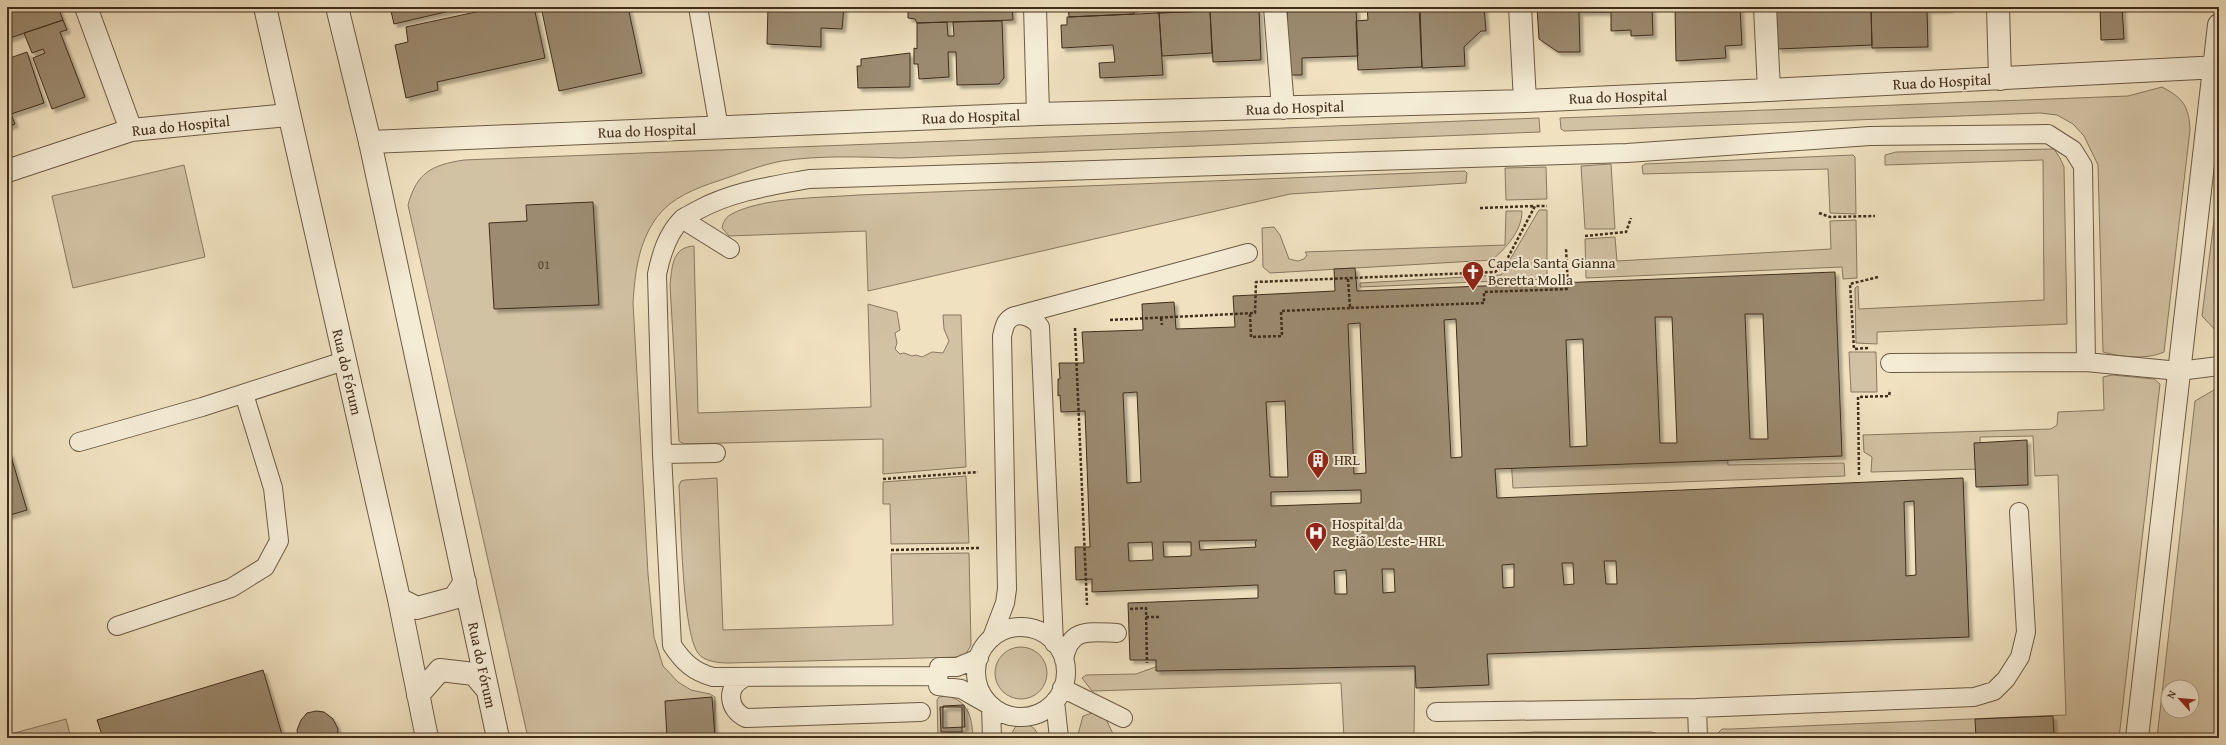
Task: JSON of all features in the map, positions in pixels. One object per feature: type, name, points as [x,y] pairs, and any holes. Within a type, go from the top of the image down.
[{"type":"street","points":[[86,7],[131,130]]},
{"type":"street","name":"Rua do Fórum","points":[[265,7],[288,115],[399,599],[427,738]]},
{"type":"street","name":"Rua do Fórum","points":[[337,7],[370,142],[465,582],[485,687],[498,738]]},
{"type":"street","points":[[1035,7],[1038,114]]},
{"type":"street","points":[[1275,7],[1283,108]]},
{"type":"street","points":[[1520,7],[1525,101]]},
{"type":"street","points":[[1765,7],[1769,90]]},
{"type":"street","points":[[1998,7],[2000,79]]},
{"type":"street","points":[[2137,738],[2179,371],[2216,67],[2219,25]]},
{"type":"street","name":"Rua do Hospital","points":[[370,142],[1038,114],[1525,101],[2000,79],[2216,67]]},
{"type":"street","name":"Rua do Hospital","points":[[7,171],[131,130],[288,115]]},
{"type":"street","points":[[399,599],[417,608],[454,598],[465,582]]},
{"type":"street","points":[[418,695],[440,670],[474,674],[485,687]]},
{"type":"lane","points":[[698,7],[719,128]]},
{"type":"lane","points":[[938,676],[713,678],[694,670],[682,659],[672,645],[662,454],[657,274],[667,241],[682,219],[713,202],[752,189],[809,179],[1627,153],[1870,136],[2048,134],[2074,150],[2083,166],[2086,362]]},
{"type":"lane","points":[[682,219],[730,249]]},
{"type":"lane","points":[[992,738],[991,706],[981,694],[976,679],[982,649],[992,637],[1005,603],[1007,589],[1002,336],[1006,322],[1016,316],[1248,253]]},
{"type":"lane","points":[[1016,316],[1026,316],[1035,319],[1040,327],[1054,643]]},
{"type":"lane","points":[[79,442],[244,394],[344,361]]},
{"type":"lane","points":[[1890,363],[2086,362],[2179,371],[2219,366]]},
{"type":"lane","points":[[117,626],[231,588],[266,567],[279,541],[273,488],[244,394]]},
{"type":"lane","points":[[662,454],[716,453]]},
{"type":"lane","points":[[1436,712],[1697,708],[1974,697],[1994,690],[2006,679],[2020,657],[2026,632],[2019,512]]},
{"type":"lane","points":[[992,637],[1006,630],[1021,627],[1036,630],[1054,643],[1064,660]]},
{"type":"lane","points":[[1059,738],[1059,694],[1066,674],[1064,660],[1066,646],[1073,638],[1088,632],[1117,633]]},
{"type":"lane","points":[[979,658],[957,667],[939,667],[938,686],[961,689],[1004,714],[1018,717],[1032,716],[1045,710],[1059,694]]},
{"type":"lane","points":[[744,678],[733,686],[731,692],[733,709],[737,714],[746,718],[922,712]]},
{"type":"lane","points":[[1059,694],[1123,718]]},
{"type":"lane","points":[[1697,708],[1698,738]]},
{"type":"path","points":[[1106,320],[1255,313],[1256,282],[1495,272],[1504,265],[1535,206]]},
{"type":"path","points":[[1480,208],[1547,206]]},
{"type":"path","points":[[1819,213],[1830,217],[1875,216]]},
{"type":"path","points":[[1585,236],[1626,232],[1631,218]]},
{"type":"path","points":[[1250,314],[1251,337],[1282,336],[1282,310],[1484,303],[1484,292],[1568,289],[1566,248]]},
{"type":"path","points":[[1854,345],[1850,284],[1878,277]]},
{"type":"path","points":[[1348,279],[1350,308]]},
{"type":"path","points":[[1161,318],[1162,326]]},
{"type":"path","points":[[1074,321],[1087,611]]},
{"type":"path","points":[[1859,475],[1858,397],[1889,396],[1890,363]]},
{"type":"path","points":[[1853,410],[1858,410]]},
{"type":"path","points":[[883,478],[1005,471]]},
{"type":"path","points":[[891,550],[1006,548]]},
{"type":"path","points":[[1124,609],[1146,608],[1148,663]]},
{"type":"path","points":[[1146,617],[1159,617]]},
{"type":"shaded area","points":[[2162,87],[2175,95],[2184,104],[2188,115],[2190,130],[2164,352],[2157,355],[2142,357],[2103,352],[2098,165],[2084,136],[2073,124],[2057,115],[2040,113],[1564,131],[1561,129],[1560,118],[2128,96]]},
{"type":"shaded area","points":[[1539,118],[1540,132],[900,158],[841,157],[797,159],[782,161],[750,170],[684,194],[669,204],[657,217],[646,237],[636,269],[633,303],[648,574],[654,637],[663,666],[678,682],[691,690],[710,694],[715,697],[715,738],[528,738],[408,205],[416,185],[427,172],[443,164],[464,160]]},
{"type":"shaded area","points":[[2054,149],[2064,167],[2067,324],[1877,332],[1877,344],[1856,343],[1855,288],[1858,286],[1859,309],[2044,300],[2043,160],[1885,165],[1885,155],[1896,152]]},
{"type":"shaded area","points":[[1853,155],[1855,157],[1856,214],[1830,213],[1828,169],[1643,174],[1642,166],[1645,164]]},
{"type":"shaded area","points":[[1611,164],[1615,229],[1585,229],[1581,166]]},
{"type":"shaded area","points":[[184,165],[205,257],[73,288],[52,196]]},
{"type":"shaded area","points":[[1546,167],[1547,199],[1506,200],[1505,168]]},
{"type":"shaded area","points":[[1465,171],[1467,173],[1466,183],[1290,194],[868,291],[866,231],[729,236],[722,228],[724,221],[728,216],[743,209],[792,199],[858,195]]},
{"type":"shaded area","points":[[2219,181],[2219,334],[2202,316]]},
{"type":"shaded area","points":[[1539,210],[1547,210],[1547,279],[1360,287],[1360,283],[1501,275]]},
{"type":"shaded area","points":[[1506,211],[1522,211],[1519,225],[1508,244],[1492,260],[1270,273],[1263,267],[1262,228],[1274,227],[1280,235],[1289,259],[1298,261],[1304,259],[1307,255],[1305,252],[1505,245]]},
{"type":"shaded area","points":[[1856,220],[1857,278],[1843,279],[1842,267],[1586,278],[1585,239],[1615,237],[1617,261],[1831,249],[1830,221]]},
{"type":"shaded area","points":[[694,246],[698,413],[871,407],[868,304],[897,312],[900,330],[895,333],[897,343],[895,349],[900,354],[904,353],[912,356],[916,355],[922,357],[932,352],[943,353],[949,341],[944,329],[943,315],[961,315],[966,467],[883,474],[883,439],[684,444],[679,441],[670,285],[674,259],[677,254],[687,247]]},
{"type":"shaded area","points":[[1849,352],[1876,352],[1877,392],[1851,392]]},
{"type":"shaded area","points":[[2112,375],[2154,379],[2160,384],[2119,738],[1713,738],[1722,729],[2066,715],[2058,475],[2035,476],[2033,436],[1980,437],[1981,469],[1871,472],[1872,457],[1864,452],[1863,435],[2051,429],[2057,425],[2058,412],[2104,410],[2103,377]]},
{"type":"shaded area","points":[[2219,387],[2219,480],[2214,523],[2219,525],[2219,736],[2217,738],[2157,738],[2160,711],[2160,719],[2200,719],[2200,679],[2164,679],[2195,401]]},
{"type":"shaded area","points":[[1727,451],[1728,465],[1844,463],[1845,476],[1513,488],[1511,458]]},
{"type":"shaded area","points":[[966,476],[969,543],[891,544],[890,504],[883,504],[883,482]]},
{"type":"shaded area","points":[[717,478],[723,630],[893,625],[891,554],[969,553],[971,645],[966,654],[960,657],[729,663],[712,661],[701,656],[698,653],[693,641],[685,599],[679,486],[681,481],[685,480]]},
{"type":"shaded area","points":[[1016,647],[1026,647],[1040,654],[1047,668],[1047,678],[1040,692],[1026,699],[1016,699],[1006,695],[999,688],[995,678],[995,668],[999,658],[1006,651]]},
{"type":"shaded area","points":[[1415,653],[1414,738],[1344,738],[1341,683],[1092,691],[1082,678],[1086,675],[1136,674],[1161,665]]},
{"type":"shaded area","points":[[947,696],[954,698],[965,706],[972,724],[973,738],[938,738],[937,700],[939,697]]},
{"type":"shaded area","points":[[1095,712],[1103,713],[1115,738],[1077,738],[1083,716]]},
{"type":"shaded area","points":[[66,719],[71,738],[7,738],[7,735]]},
{"type":"shaded area","points":[[1023,724],[1034,728],[1038,738],[1009,738],[1016,726]]},
{"type":"shaded area","points":[[1536,732],[1651,732],[1663,735],[1665,738],[1416,738]]},
{"type":"building","points":[[7,7],[58,7],[63,20],[7,39]]},
{"type":"building","points":[[390,7],[467,7],[394,24]]},
{"type":"building","points":[[499,7],[534,7],[545,58],[437,82],[438,90],[406,98],[395,45],[408,42],[406,27]]},
{"type":"building","points":[[541,7],[628,7],[642,73],[559,91]]},
{"type":"building","points":[[768,7],[844,7],[842,29],[821,28],[821,47],[767,44]]},
{"type":"building","points":[[908,7],[1012,7],[1013,20],[917,23],[915,19],[908,18]]},
{"type":"building","points":[[1068,7],[1134,7],[1134,14],[1069,17]]},
{"type":"building","points":[[1157,7],[1228,7],[1229,10],[1157,13]]},
{"type":"building","points":[[1287,7],[1356,7],[1358,56],[1302,58],[1302,75],[1291,75],[1290,59],[1288,59]]},
{"type":"building","points":[[1367,7],[1420,7],[1422,67],[1358,70],[1356,21],[1368,20]]},
{"type":"building","points":[[1419,7],[1484,7],[1486,31],[1481,31],[1464,47],[1465,66],[1422,68]]},
{"type":"building","points":[[1537,7],[1609,7],[1610,12],[1579,12],[1580,52],[1558,52],[1539,39]]},
{"type":"building","points":[[1611,7],[1652,7],[1653,35],[1631,36],[1631,30],[1611,31]]},
{"type":"building","points":[[1675,7],[1740,7],[1742,45],[1725,46],[1726,58],[1676,61]]},
{"type":"building","points":[[1776,7],[1871,7],[1872,45],[1778,49]]},
{"type":"building","points":[[1871,7],[1950,7],[1950,9],[1927,10],[1928,47],[1872,48]]},
{"type":"building","points":[[2100,7],[2122,7],[2124,39],[2101,40]]},
{"type":"building","points":[[1259,9],[1261,60],[1213,62],[1210,11]]},
{"type":"building","points":[[1210,11],[1212,53],[1162,56],[1159,13]]},
{"type":"building","points":[[1159,13],[1163,75],[1100,78],[1099,63],[1115,62],[1113,45],[1062,48],[1061,25],[1067,25],[1067,17]]},
{"type":"building","points":[[63,20],[67,30],[60,32],[85,97],[52,109],[33,58],[45,53],[43,49],[32,53],[24,33]]},
{"type":"building","points":[[1002,21],[1004,78],[999,84],[957,85],[956,52],[948,52],[949,77],[919,79],[918,64],[914,64],[914,48],[917,49],[917,23],[947,22],[948,36],[954,36],[953,22]]},
{"type":"building","points":[[27,52],[44,103],[11,114],[7,104],[7,59]]},
{"type":"building","points":[[910,53],[910,87],[858,88],[857,66],[861,66],[861,59]]},
{"type":"building","points":[[7,104],[15,124],[7,127]]},
{"type":"building","points":[[593,202],[599,305],[494,309],[489,223],[527,221],[526,205]]},
{"type":"building","name":"HRL","points":[[1355,268],[1357,291],[1835,272],[1842,456],[1495,469],[1497,498],[1963,478],[1969,637],[1487,654],[1489,685],[1416,688],[1415,666],[1156,671],[1156,660],[1130,660],[1128,603],[1258,598],[1258,585],[1092,592],[1092,579],[1076,580],[1075,547],[1090,547],[1085,411],[1061,412],[1060,395],[1058,396],[1058,379],[1060,379],[1059,363],[1084,363],[1082,332],[1143,330],[1142,304],[1174,302],[1176,329],[1235,327],[1233,296],[1335,291],[1334,269]],"holes":[[[1745,314],[1763,314],[1768,439],[1750,439]],[[1655,317],[1672,317],[1677,443],[1660,443]],[[1456,319],[1462,457],[1451,458],[1444,320]],[[1360,323],[1366,473],[1354,474],[1348,324]],[[1583,339],[1587,446],[1570,447],[1566,340]],[[1137,392],[1141,482],[1127,483],[1123,393]],[[1285,401],[1288,477],[1270,477],[1266,402]],[[1361,490],[1361,503],[1271,506],[1271,492]],[[1914,501],[1916,575],[1906,576],[1904,502]],[[1257,540],[1255,542],[1256,547],[1200,550],[1199,541]],[[1152,542],[1153,560],[1129,561],[1128,543]],[[1163,542],[1191,542],[1191,556],[1164,557]],[[1604,561],[1616,561],[1617,584],[1606,584]],[[1562,563],[1573,563],[1574,584],[1564,585]],[[1514,564],[1514,587],[1503,588],[1502,565]],[[1382,569],[1394,569],[1395,592],[1383,593]],[[1346,570],[1347,594],[1335,594],[1334,571]]]},
{"type":"building","points":[[2027,440],[2028,485],[1976,487],[1974,443]]},
{"type":"building","points":[[10,453],[27,510],[7,516],[7,454]]},
{"type":"building","points":[[263,670],[283,738],[103,738],[97,720]]},
{"type":"building","points":[[712,697],[715,738],[667,738],[665,701]]},
{"type":"building","points":[[964,705],[965,727],[943,728],[943,706]]},
{"type":"building","points":[[940,707],[962,707],[962,732],[941,732]]},
{"type":"building","points":[[316,711],[324,712],[333,719],[338,729],[337,738],[298,738],[297,730],[301,720],[307,713]]},
{"type":"building","points":[[2053,716],[2054,738],[1976,738],[1975,719]]},
{"type":"building","points":[[1531,735],[1532,738],[1450,738]]},
{"type":"place","name":"Capela Santa Gianna Beretta Molla","points":[[1473,292]]},
{"type":"place","name":"HRL","points":[[1318,480]]},
{"type":"place","name":"Hospital da Região Leste- HRL","points":[[1316,552]]}]
